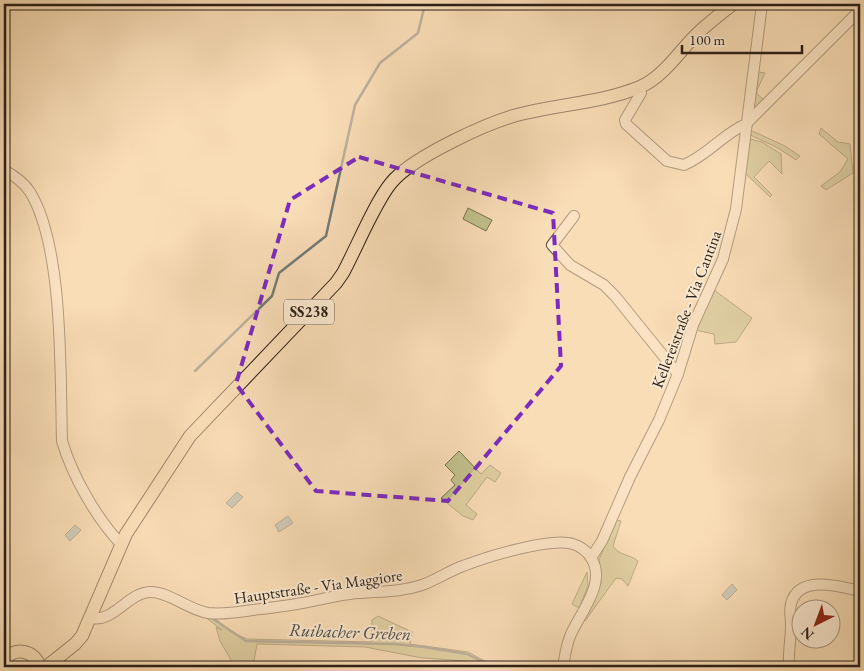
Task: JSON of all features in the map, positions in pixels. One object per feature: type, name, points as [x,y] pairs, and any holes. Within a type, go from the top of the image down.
[{"type":"main road","name":"SS238","points":[[46,667],[82,636],[121,544],[195,430],[343,273],[391,183],[399,175],[425,157],[506,118],[640,87],[656,77],[696,35],[733,4]]},
{"type":"main road","points":[[4,659],[15,652],[21,651],[33,655],[64,652]]},
{"type":"main road","points":[[33,655],[40,667]]},
{"type":"street","name":"Kellereistraße - Via Cantina","points":[[589,555],[608,524],[659,420],[678,374],[693,325],[723,259],[732,228],[762,4]]},
{"type":"street","points":[[640,87],[641,93],[625,120],[626,124],[660,156],[675,164],[684,165],[693,161],[728,134],[746,124],[860,10]]},
{"type":"street","points":[[4,170],[17,178],[30,192],[47,241],[57,307],[62,441],[68,462],[77,482],[121,544]]},
{"type":"street","points":[[574,216],[552,245],[570,265],[604,285],[615,296],[678,374]]},
{"type":"street","name":"Hauptstraße - Via Maggiore","points":[[91,618],[101,619],[135,595],[154,592],[197,611],[223,614],[351,594],[399,591],[421,586],[462,566],[541,544],[574,544],[589,555]]},
{"type":"street","points":[[563,667],[568,640],[596,581],[596,572],[589,555]]},
{"type":"street","points":[[789,667],[791,604],[797,595],[808,587],[820,584],[860,591]]},
{"type":"highlighted area","points":[[359,157],[553,213],[561,366],[448,501],[316,491],[236,384],[290,200]]},
{"type":"shaded area","points":[[753,71],[765,73],[757,94],[763,99],[769,95],[747,124]]},
{"type":"shaded area","points":[[746,128],[785,146],[800,156],[796,160],[778,148],[746,133]]},
{"type":"shaded area","points":[[821,128],[838,142],[850,144],[853,173],[826,190],[821,186],[840,172],[848,159],[819,134]]},
{"type":"shaded area","points":[[750,139],[762,142],[781,154],[782,174],[769,161],[754,177],[772,195],[770,197],[745,173]]},
{"type":"shaded area","points":[[468,208],[492,220],[486,231],[463,219]]},
{"type":"shaded area","points":[[714,290],[752,318],[736,342],[715,344],[714,334],[695,330]]},
{"type":"shaded area","points":[[459,451],[481,474],[490,465],[501,473],[495,482],[487,477],[466,505],[477,514],[473,520],[463,516],[441,498],[455,485],[451,480],[455,475],[445,465]]},
{"type":"shaded area","points":[[237,492],[243,497],[232,508],[226,503]]},
{"type":"shaded area","points":[[288,516],[293,523],[279,532],[275,525]]},
{"type":"shaded area","points":[[615,520],[621,521],[613,546],[618,552],[638,561],[628,586],[622,579],[616,578],[585,621],[582,620],[601,583],[599,560]]},
{"type":"shaded area","points":[[75,525],[81,530],[70,541],[65,535]]},
{"type":"shaded area","points":[[587,572],[588,586],[579,608],[572,604]]},
{"type":"shaded area","points":[[732,584],[737,590],[727,600],[722,595]]},
{"type":"shaded area","points":[[197,611],[209,613],[231,632],[247,639],[371,642],[372,620],[378,616],[412,632],[410,644],[468,652],[496,667],[475,667],[466,661],[422,658],[365,647],[257,644],[253,667],[235,667],[220,641],[216,627],[222,630]]},
{"type":"waterway","points":[[195,371],[272,296],[279,273],[326,236],[355,105],[380,63],[418,33],[425,4]]},
{"type":"waterway","name":"Ruibacher Greben","points":[[210,617],[246,641],[394,644],[424,647],[467,654],[493,667]]}]
